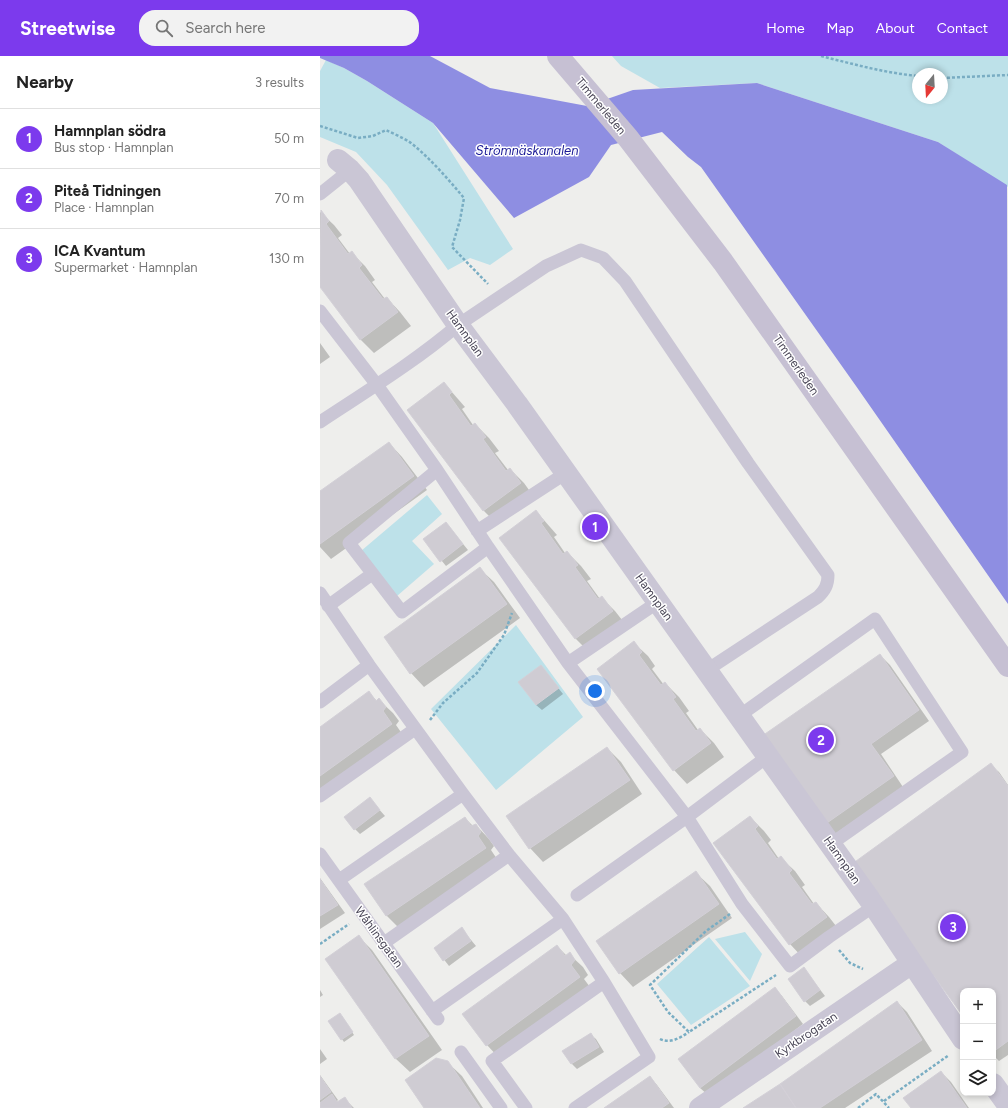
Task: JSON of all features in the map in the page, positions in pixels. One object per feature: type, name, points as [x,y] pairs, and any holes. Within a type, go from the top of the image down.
[{"type":"main road","name":"Timmerleden","points":[[558,56],[574,71],[628,138],[723,262],[1008,666]]},
{"type":"street","name":"Hamnplan","points":[[344,165],[707,670],[874,906],[912,963],[958,1046]]},
{"type":"street","name":"Kyrkbrogatan","points":[[700,1108],[912,963]]},
{"type":"street","points":[[996,1088],[1008,1105]]},
{"type":"lane","points":[[320,194],[344,165]]},
{"type":"lane","points":[[320,422],[377,385],[446,336],[458,325],[546,266],[581,250],[603,258],[625,281],[748,463],[828,575],[826,589],[818,597],[707,670]]},
{"type":"lane","points":[[320,311],[377,385],[437,470],[568,663],[687,817],[742,904],[790,966],[874,906]]},
{"type":"lane","points":[[437,470],[348,543],[402,612],[488,547]]},
{"type":"lane","points":[[477,531],[566,473]]},
{"type":"lane","points":[[372,574],[324,602],[463,794],[509,855],[562,919],[604,982],[649,1057],[575,1108]]},
{"type":"lane","points":[[568,663],[658,602]]},
{"type":"lane","points":[[739,716],[875,619],[962,752],[830,844]]},
{"type":"lane","points":[[320,702],[369,666]]},
{"type":"lane","points":[[320,796],[415,729]]},
{"type":"lane","points":[[577,894],[687,817],[768,756]]},
{"type":"lane","points":[[339,880],[463,794]]},
{"type":"lane","name":"Wåhlinsgatan","points":[[320,854],[435,1015],[562,919]]},
{"type":"lane","points":[[384,943],[509,855]]},
{"type":"lane","points":[[476,1072],[604,982]]},
{"type":"lane","points":[[460,1052],[501,1108]]},
{"type":"lane","points":[[492,1061],[526,1108]]},
{"type":"path","points":[[820,56],[862,66],[912,75]]},
{"type":"path","points":[[948,78],[1008,75]]},
{"type":"path","points":[[320,126],[358,138],[373,136],[386,130],[410,142],[448,178],[464,198],[460,220],[452,247],[500,297]]},
{"type":"path","points":[[428,723],[443,703],[477,673],[504,635],[512,615],[517,588]]},
{"type":"path","points":[[742,904],[706,931],[650,985],[668,1012],[689,1032],[790,966]]},
{"type":"path","points":[[320,944],[363,915]]},
{"type":"path","points":[[884,1102],[958,1046]]},
{"type":"path","points":[[858,1108],[876,1094],[889,1108]]},
{"type":"shaded area","points":[[612,56],[1008,56],[1008,187],[938,142],[757,83],[660,88],[621,66]]},
{"type":"shaded area","points":[[326,60],[367,81],[433,123],[513,249],[490,265],[470,258],[448,270],[387,185],[356,152],[320,137],[320,71]]},
{"type":"shaded area","points":[[427,495],[442,514],[412,541],[434,564],[397,596],[361,551]]},
{"type":"shaded area","points":[[516,625],[583,717],[496,790],[431,709]]},
{"type":"shaded area","points":[[745,932],[762,954],[750,981],[715,939]]},
{"type":"shaded area","points":[[709,937],[750,986],[691,1025],[657,984]]},
{"type":"water","name":"Strömnäskanalen","points":[[320,56],[430,56],[490,88],[587,106],[633,90],[757,83],[938,142],[1007,185],[1008,604],[701,167],[688,157],[662,132],[611,145],[589,177],[514,218],[433,123],[367,81],[344,68],[320,58]]},
{"type":"building","points":[[321,210],[329,221],[326,224],[348,254],[352,251],[362,265],[359,268],[383,299],[387,297],[398,312],[360,340],[320,287]]},
{"type":"building","points":[[444,382],[452,392],[449,395],[471,426],[475,423],[486,437],[483,439],[506,471],[510,468],[521,483],[483,511],[407,410]]},
{"type":"building","points":[[389,442],[414,476],[320,544],[320,491]]},
{"type":"building","points":[[536,510],[544,521],[541,523],[563,554],[567,551],[578,565],[575,567],[598,599],[602,596],[613,611],[575,639],[499,538]]},
{"type":"building","points":[[446,522],[463,544],[440,562],[423,539]]},
{"type":"building","points":[[480,567],[507,604],[410,674],[384,637]]},
{"type":"building","points":[[634,641],[642,652],[639,655],[661,685],[665,682],[676,697],[673,699],[696,731],[700,728],[711,743],[673,771],[597,669]]},
{"type":"building","points":[[880,654],[919,710],[871,744],[894,776],[824,825],[762,736]]},
{"type":"building","points":[[541,665],[559,688],[536,705],[518,682]]},
{"type":"building","points":[[369,691],[376,701],[379,698],[386,707],[383,711],[392,724],[320,776],[320,727]]},
{"type":"building","points":[[607,747],[630,780],[529,849],[506,816]]},
{"type":"building","points":[[991,763],[1008,786],[1008,1041],[996,1050],[996,988],[960,988],[960,1012],[852,864]]},
{"type":"building","points":[[370,797],[380,810],[354,830],[344,817]]},
{"type":"building","points":[[750,816],[758,826],[755,829],[777,859],[781,856],[792,870],[789,873],[812,904],[816,902],[827,917],[789,945],[713,843]]},
{"type":"building","points":[[465,817],[471,826],[476,824],[481,832],[478,836],[486,848],[386,916],[364,884]]},
{"type":"building","points":[[696,871],[719,904],[619,974],[596,941]]},
{"type":"building","points":[[320,879],[338,905],[320,916]]},
{"type":"building","points":[[462,927],[471,941],[443,961],[434,948]]},
{"type":"building","points":[[359,935],[429,1036],[395,1059],[325,959]]},
{"type":"building","points":[[557,945],[565,956],[570,952],[575,960],[571,965],[580,977],[486,1046],[462,1014]]},
{"type":"building","points":[[804,967],[820,990],[804,1002],[788,979]]},
{"type":"building","points":[[775,987],[796,1016],[700,1088],[678,1059]]},
{"type":"building","points":[[897,1001],[922,1040],[820,1108],[796,1108],[780,1084]]},
{"type":"building","points":[[340,1013],[353,1032],[341,1040],[328,1021]]},
{"type":"building","points":[[591,1033],[599,1047],[571,1064],[562,1051]]},
{"type":"building","points":[[436,1058],[448,1061],[480,1108],[424,1108],[405,1080]]},
{"type":"building","points":[[941,1071],[967,1108],[911,1108],[903,1098]]},
{"type":"building","points":[[320,1076],[331,1092],[320,1100]]},
{"type":"building","points":[[650,1076],[669,1103],[662,1108],[604,1108]]},
{"type":"building","points":[[780,1084],[796,1108],[743,1108]]},
{"type":"building","points":[[332,1094],[337,1102],[345,1097],[352,1108],[320,1108],[320,1103]]},
{"type":"place","name":"Hamnplan södra","points":[[595,527]]},
{"type":"place","name":"Piteå Tidningen","points":[[821,740]]},
{"type":"place","name":"ICA Kvantum","points":[[953,927]]}]
